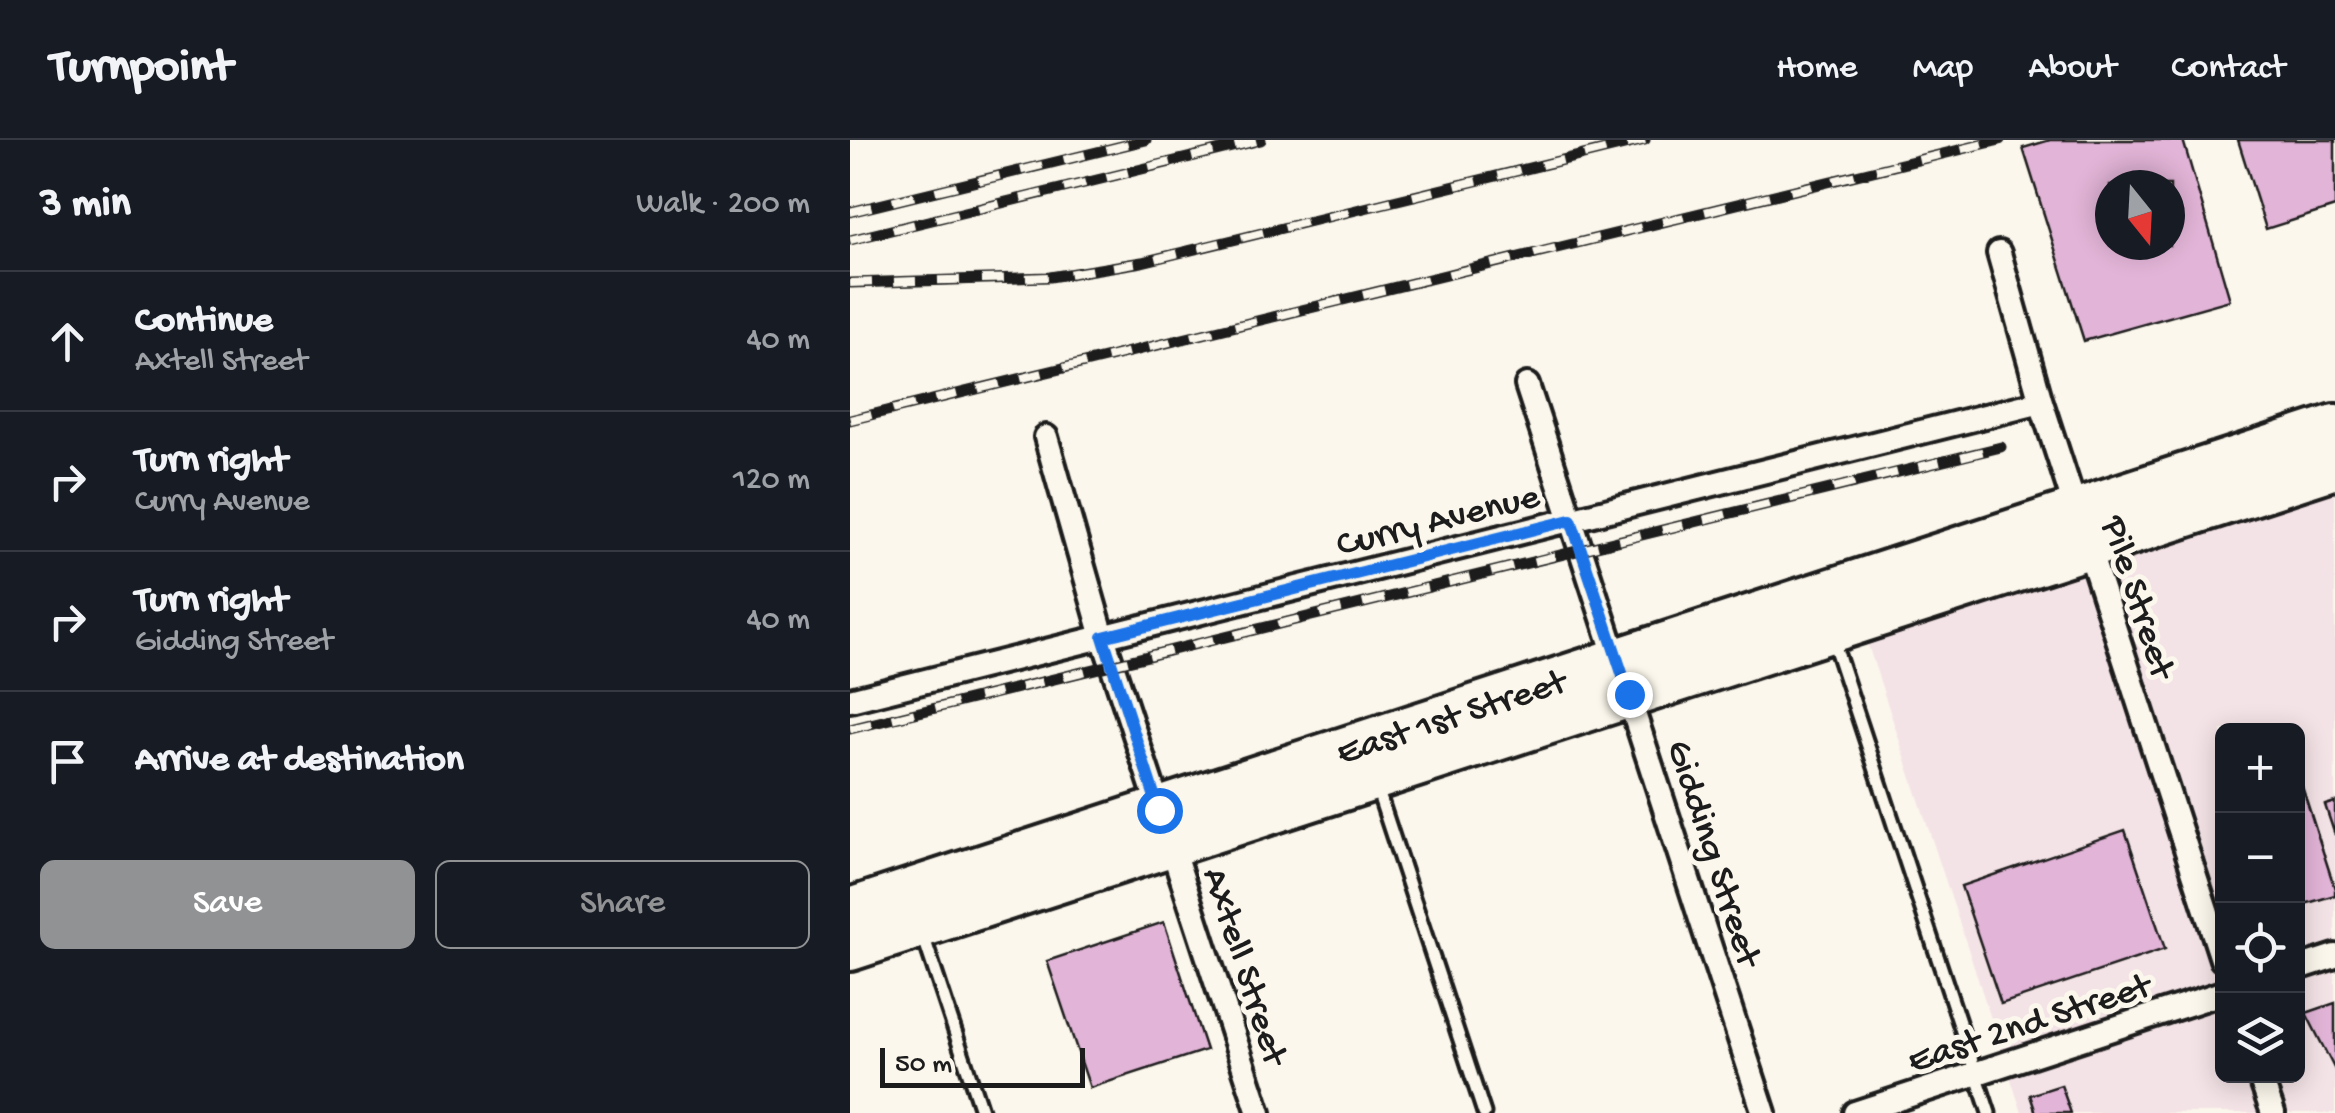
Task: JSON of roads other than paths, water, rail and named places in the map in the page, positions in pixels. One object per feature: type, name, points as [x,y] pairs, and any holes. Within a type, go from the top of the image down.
[{"type":"highway","name":"East 1st Street","points":[[850,910],[1166,826],[1374,777],[1623,677],[1830,629],[2335,426]]},
{"type":"highway","name":"East 1st Street","points":[[850,949],[920,926],[1166,826],[1623,677],[2083,529],[2335,467]]},
{"type":"street","name":"Pile Street","points":[[1998,253],[2041,402],[2215,937]]},
{"type":"street","name":"Gidding Street","points":[[1527,385],[1764,1113]]},
{"type":"street","name":"Curry Avenue","points":[[850,700],[2041,402]]},
{"type":"street","name":"Axtell Street","points":[[1046,437],[1103,637],[1259,1113]]},
{"type":"street","points":[[2305,966],[2335,956]]},
{"type":"street","name":"East 2nd Street","points":[[1854,1113],[2215,995]]},
{"type":"street","points":[[2262,1083],[2273,1113]]},
{"type":"lane","points":[[1830,629],[1989,1113]]},
{"type":"lane","points":[[1374,777],[1484,1113]]},
{"type":"lane","points":[[920,926],[982,1113]]},
{"type":"railway","points":[[850,212],[1146,140]]},
{"type":"railway","points":[[850,240],[1261,140]]},
{"type":"railway","points":[[850,283],[1050,277],[1142,262],[1645,140]]},
{"type":"railway","points":[[850,420],[2000,140]]},
{"type":"railway","points":[[850,729],[2001,447]]}]
